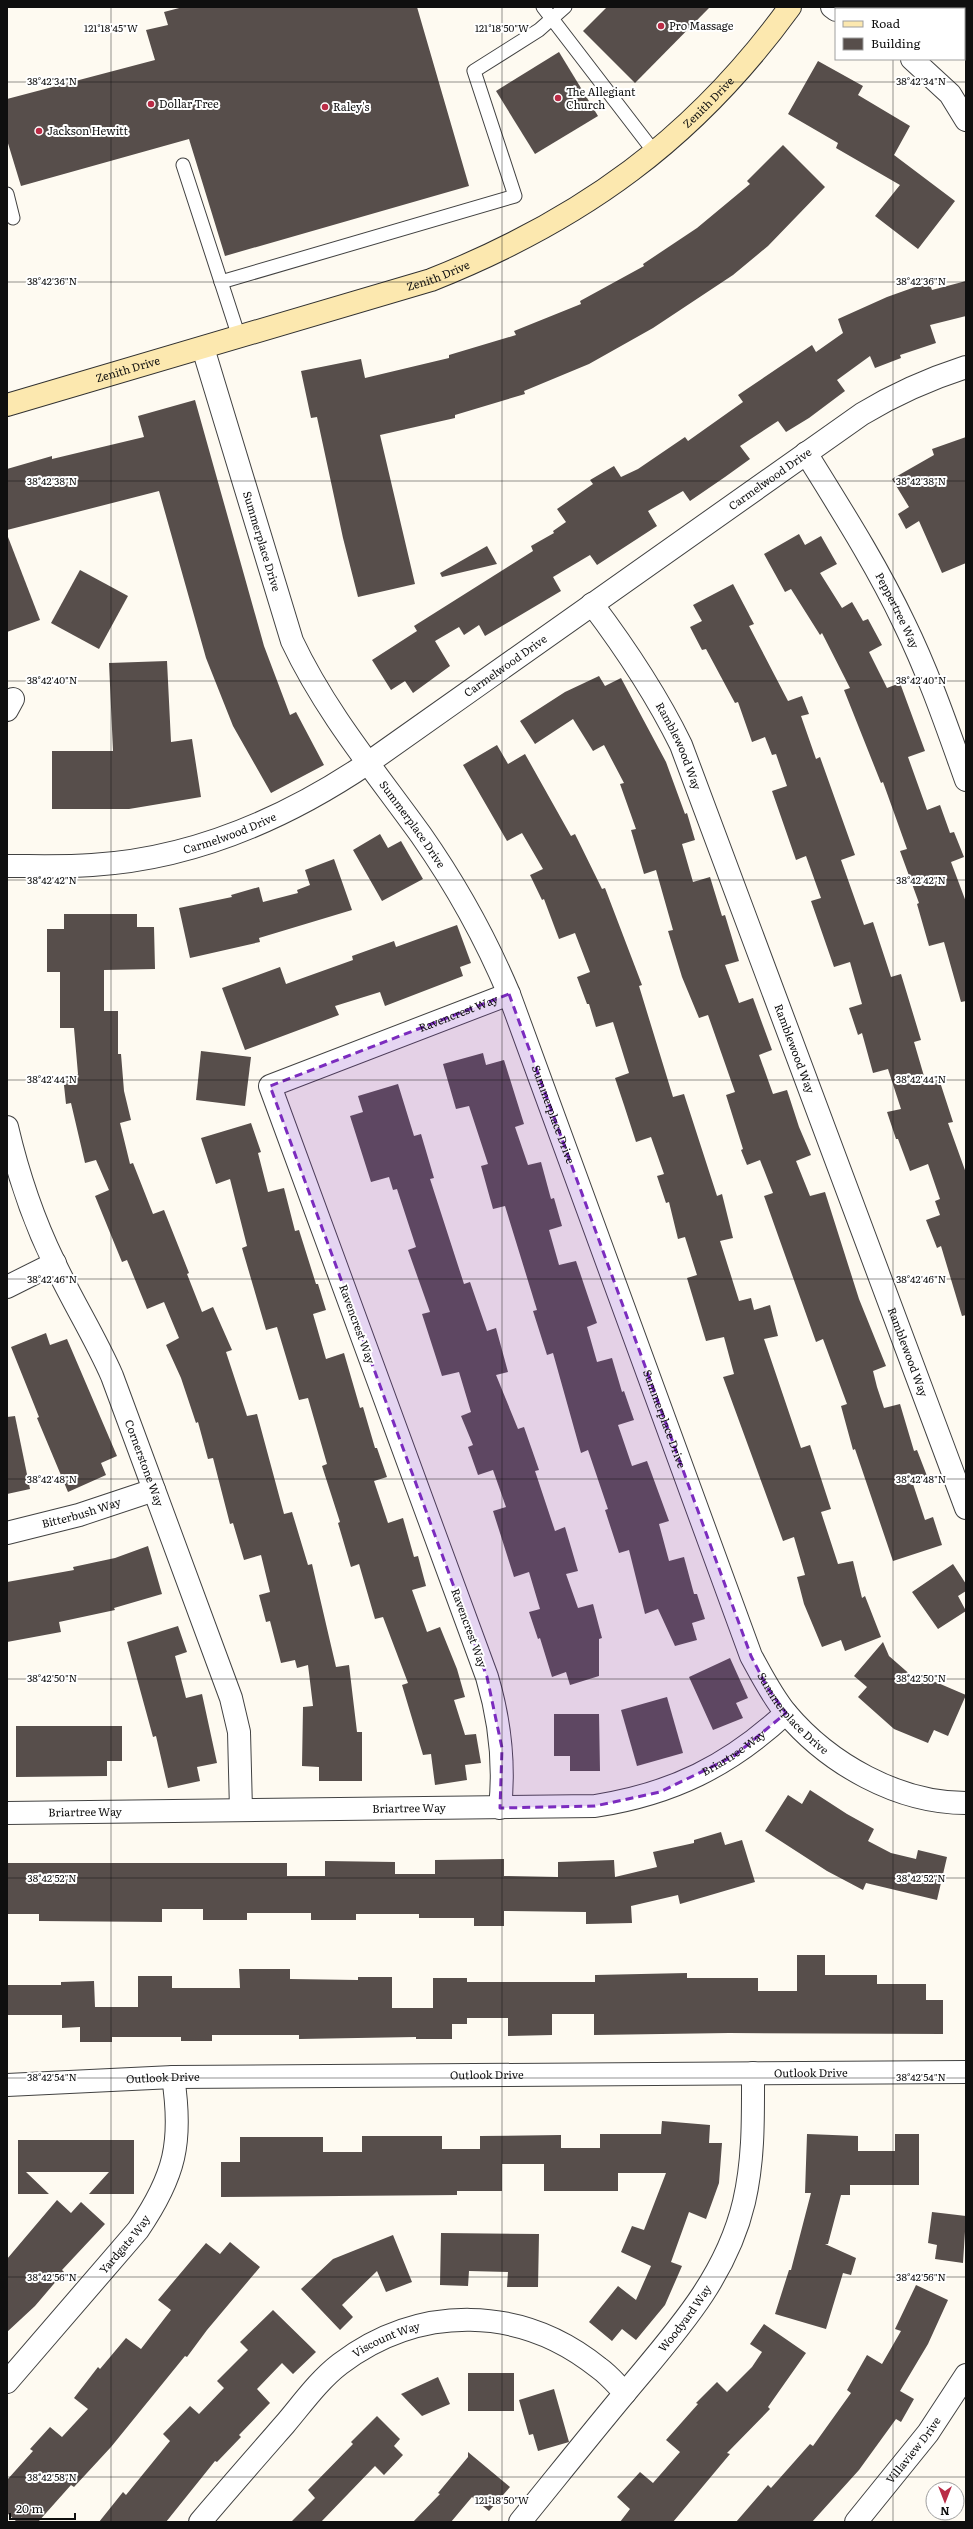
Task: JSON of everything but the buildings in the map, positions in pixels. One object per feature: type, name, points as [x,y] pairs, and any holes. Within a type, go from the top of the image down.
[{"type":"street","name":"Zenith Drive","points":[[7,406],[431,280],[479,261],[570,213],[614,185],[655,153],[694,119],[730,82],[764,43],[790,7]]},
{"type":"street","points":[[913,60],[950,94],[966,120]]},
{"type":"street","name":"Summerplace Drive","points":[[203,348],[292,641],[310,679],[332,715],[458,889],[490,950],[508,994],[751,1656],[767,1687],[786,1713],[806,1734],[832,1756],[862,1775],[894,1789],[920,1796],[966,1803]]},
{"type":"street","name":"Carmelwood Drive","points":[[7,866],[92,865],[129,861],[183,850],[236,834],[287,812],[335,786],[806,452],[862,414],[898,393],[937,376],[966,367]]},
{"type":"street","name":"Peppertree Way","points":[[806,452],[873,563],[904,623],[932,684],[966,780]]},
{"type":"street","name":"Ramblewood Way","points":[[592,604],[628,652],[662,706],[686,758],[966,1508]]},
{"type":"street","name":"Ravencrest Way","points":[[500,1808],[502,1748],[497,1711],[487,1677],[270,1086],[508,994]]},
{"type":"street","name":"Cornerstone Way","points":[[7,1128],[25,1190],[54,1263],[100,1348],[231,1698],[239,1732],[241,1810]]},
{"type":"street","points":[[7,1286],[54,1263]]},
{"type":"street","name":"Bitterbush Way","points":[[7,1533],[79,1514],[154,1490]]},
{"type":"street","name":"Briartree Way","points":[[7,1813],[595,1806],[628,1801],[660,1792],[705,1772],[734,1756],[761,1736],[786,1713]]},
{"type":"street","name":"Outlook Drive","points":[[7,2085],[173,2077],[966,2072]]},
{"type":"street","name":"Woodyard Way","points":[[520,2522],[685,2322],[713,2281],[733,2236],[744,2204],[750,2171],[753,2138],[753,2073]]},
{"type":"street","name":"Yardgate Way","points":[[7,2382],[138,2230],[154,2206],[168,2179],[175,2151],[178,2122],[173,2077]]},
{"type":"street","name":"Viscount Way","points":[[200,2522],[314,2390],[339,2365],[369,2345],[401,2330],[452,2320],[488,2320],[523,2327],[571,2348],[600,2368],[625,2393]]},
{"type":"street","name":"Villaview Drive","points":[[856,2522],[928,2433],[966,2375]]},
{"type":"lane","points":[[544,7],[655,153]]},
{"type":"lane","points":[[221,282],[515,196],[474,71],[552,19],[565,7]]},
{"type":"lane","points":[[183,165],[239,337]]},
{"type":"lane","points":[[7,194],[13,218]]},
{"type":"highlighted area","points":[[509,994],[751,1656],[767,1687],[786,1713],[734,1756],[660,1792],[595,1806],[500,1808],[502,1748],[487,1677],[270,1086]]},
{"type":"place","name":"Pro Massage","points":[[661,26]]},
{"type":"place","name":"The Allegiant Church","points":[[558,98]]},
{"type":"place","name":"Dollar Tree","points":[[151,104]]},
{"type":"place","name":"Raley's","points":[[325,107]]},
{"type":"place","name":"Jackson Hewitt","points":[[39,131]]}]
